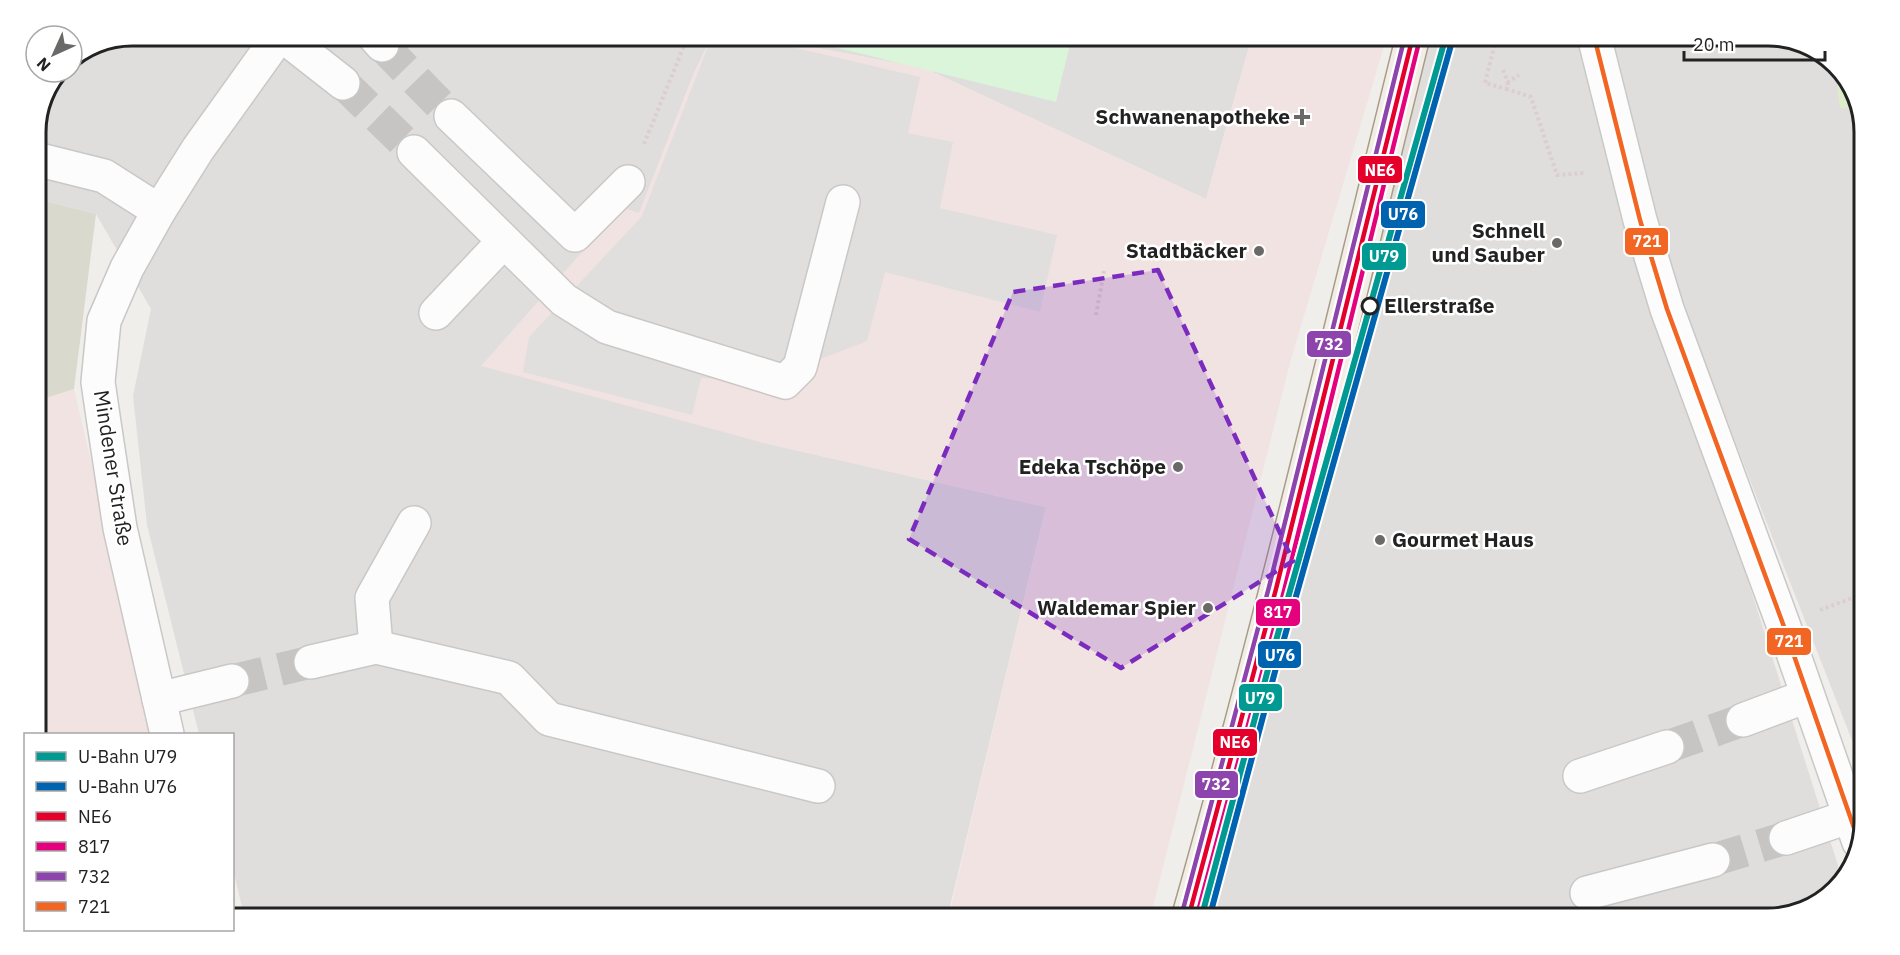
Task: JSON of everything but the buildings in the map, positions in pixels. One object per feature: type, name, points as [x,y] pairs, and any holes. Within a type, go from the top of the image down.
[{"type":"main road","points":[[1191,908],[1238,740],[1411,46]]},
{"type":"street","name":"Mindener Straße","points":[[167,733],[120,528],[98,382],[104,321],[127,268],[159,211],[198,149],[274,46]]},
{"type":"street","points":[[294,46],[343,83]]},
{"type":"street","points":[[1596,46],[1640,220],[1667,309],[1783,624],[1854,825]]},
{"type":"street","points":[[451,116],[575,236],[628,182]]},
{"type":"street","points":[[414,152],[564,300],[607,327],[785,382],[800,367],[843,202]]},
{"type":"street","points":[[47,162],[104,176],[159,211]]},
{"type":"street","points":[[436,313],[504,241]]},
{"type":"street","points":[[376,647],[372,598],[414,523]]},
{"type":"street","points":[[311,662],[376,647],[509,678],[549,719],[818,786]]},
{"type":"street","points":[[159,699],[232,681]]},
{"type":"street","points":[[1743,720],[1807,696]]},
{"type":"street","points":[[1580,776],[1667,747]]},
{"type":"street","points":[[1786,838],[1853,829]]},
{"type":"street","points":[[1587,892],[1713,860]]},
{"type":"path","points":[[628,182],[684,46]]},
{"type":"path","points":[[1494,46],[1485,82],[1531,97],[1557,176],[1587,173]]},
{"type":"path","points":[[1503,70],[1509,82]]},
{"type":"path","points":[[1507,89],[1509,82],[1520,75]]},
{"type":"path","points":[[1096,315],[1104,271]]},
{"type":"highlighted area","points":[[1158,270],[1293,561],[1121,668],[909,539],[1013,292]]},
{"type":"shaded area","points":[[133,46],[707,46],[694,73],[639,214],[760,442],[1046,507],[950,908],[242,908],[234,874],[234,733],[199,733],[147,525],[133,396],[151,309],[96,214],[47,202],[49,110],[62,84],[84,84],[84,62],[100,53]]},
{"type":"shaded area","points":[[707,46],[806,46],[924,68],[1206,199],[1249,46],[1384,46],[1290,363],[1153,908],[951,908],[1046,507],[760,442],[481,366],[622,207],[639,213],[694,73]]},
{"type":"shaded area","points":[[708,46],[788,46],[920,77],[908,133],[953,142],[940,208],[1057,235],[1040,312],[885,272],[867,341],[800,367],[785,382],[701,378],[692,415],[523,372],[529,337],[642,216]]},
{"type":"shaded area","points":[[806,46],[1249,46],[1206,199],[924,68]]},
{"type":"shaded area","points":[[1423,46],[1579,46],[1839,869],[1820,891],[1800,902],[1779,908],[1205,908]]},
{"type":"shaded area","points":[[1597,46],[1767,46],[1784,48],[1805,55],[1824,68],[1839,85],[1849,105],[1853,127],[1854,745],[1681,304]]},
{"type":"shaded area","points":[[47,202],[96,214],[74,389],[47,398]]},
{"type":"shaded area","points":[[74,389],[155,733],[47,733],[47,398]]},
{"type":"green space","points":[[830,46],[1070,46],[1056,102]]},
{"type":"green space","points":[[1837,82],[1850,109],[1840,108]]},
{"type":"tunnel","points":[[383,46],[451,116]]},
{"type":"tunnel","points":[[343,83],[414,152]]},
{"type":"tunnel","points":[[232,681],[311,662]]},
{"type":"tunnel","points":[[1667,747],[1743,720]]},
{"type":"tunnel","points":[[1713,860],[1786,838]]},
{"type":"metro line","name":"U79","points":[[1204,908],[1270,662],[1443,46]]},
{"type":"metro line","name":"U76","points":[[1212,908],[1277,664],[1451,46]]},
{"type":"transit line","name":"732","points":[[1183,908],[1269,587],[1403,46]]},
{"type":"transit line","name":"NE6","points":[[1191,908],[1276,589],[1411,46]]},
{"type":"transit line","name":"817","points":[[1199,908],[1284,591],[1418,46]]},
{"type":"transit line","name":"721","points":[[1596,46],[1640,220],[1667,309],[1783,624],[1854,827]]},
{"type":"place","name":"Schwanenapotheke","points":[[1302,117]]},
{"type":"place","name":"Schnell und Sauber","points":[[1557,243]]},
{"type":"place","name":"Stadtbäcker","points":[[1259,251]]},
{"type":"place","name":"Ellerstraße","points":[[1370,306]]},
{"type":"place","name":"Edeka Tschöpe","points":[[1178,467]]},
{"type":"place","name":"Gourmet Haus","points":[[1380,540]]},
{"type":"place","name":"Waldemar Spier","points":[[1208,608]]}]
